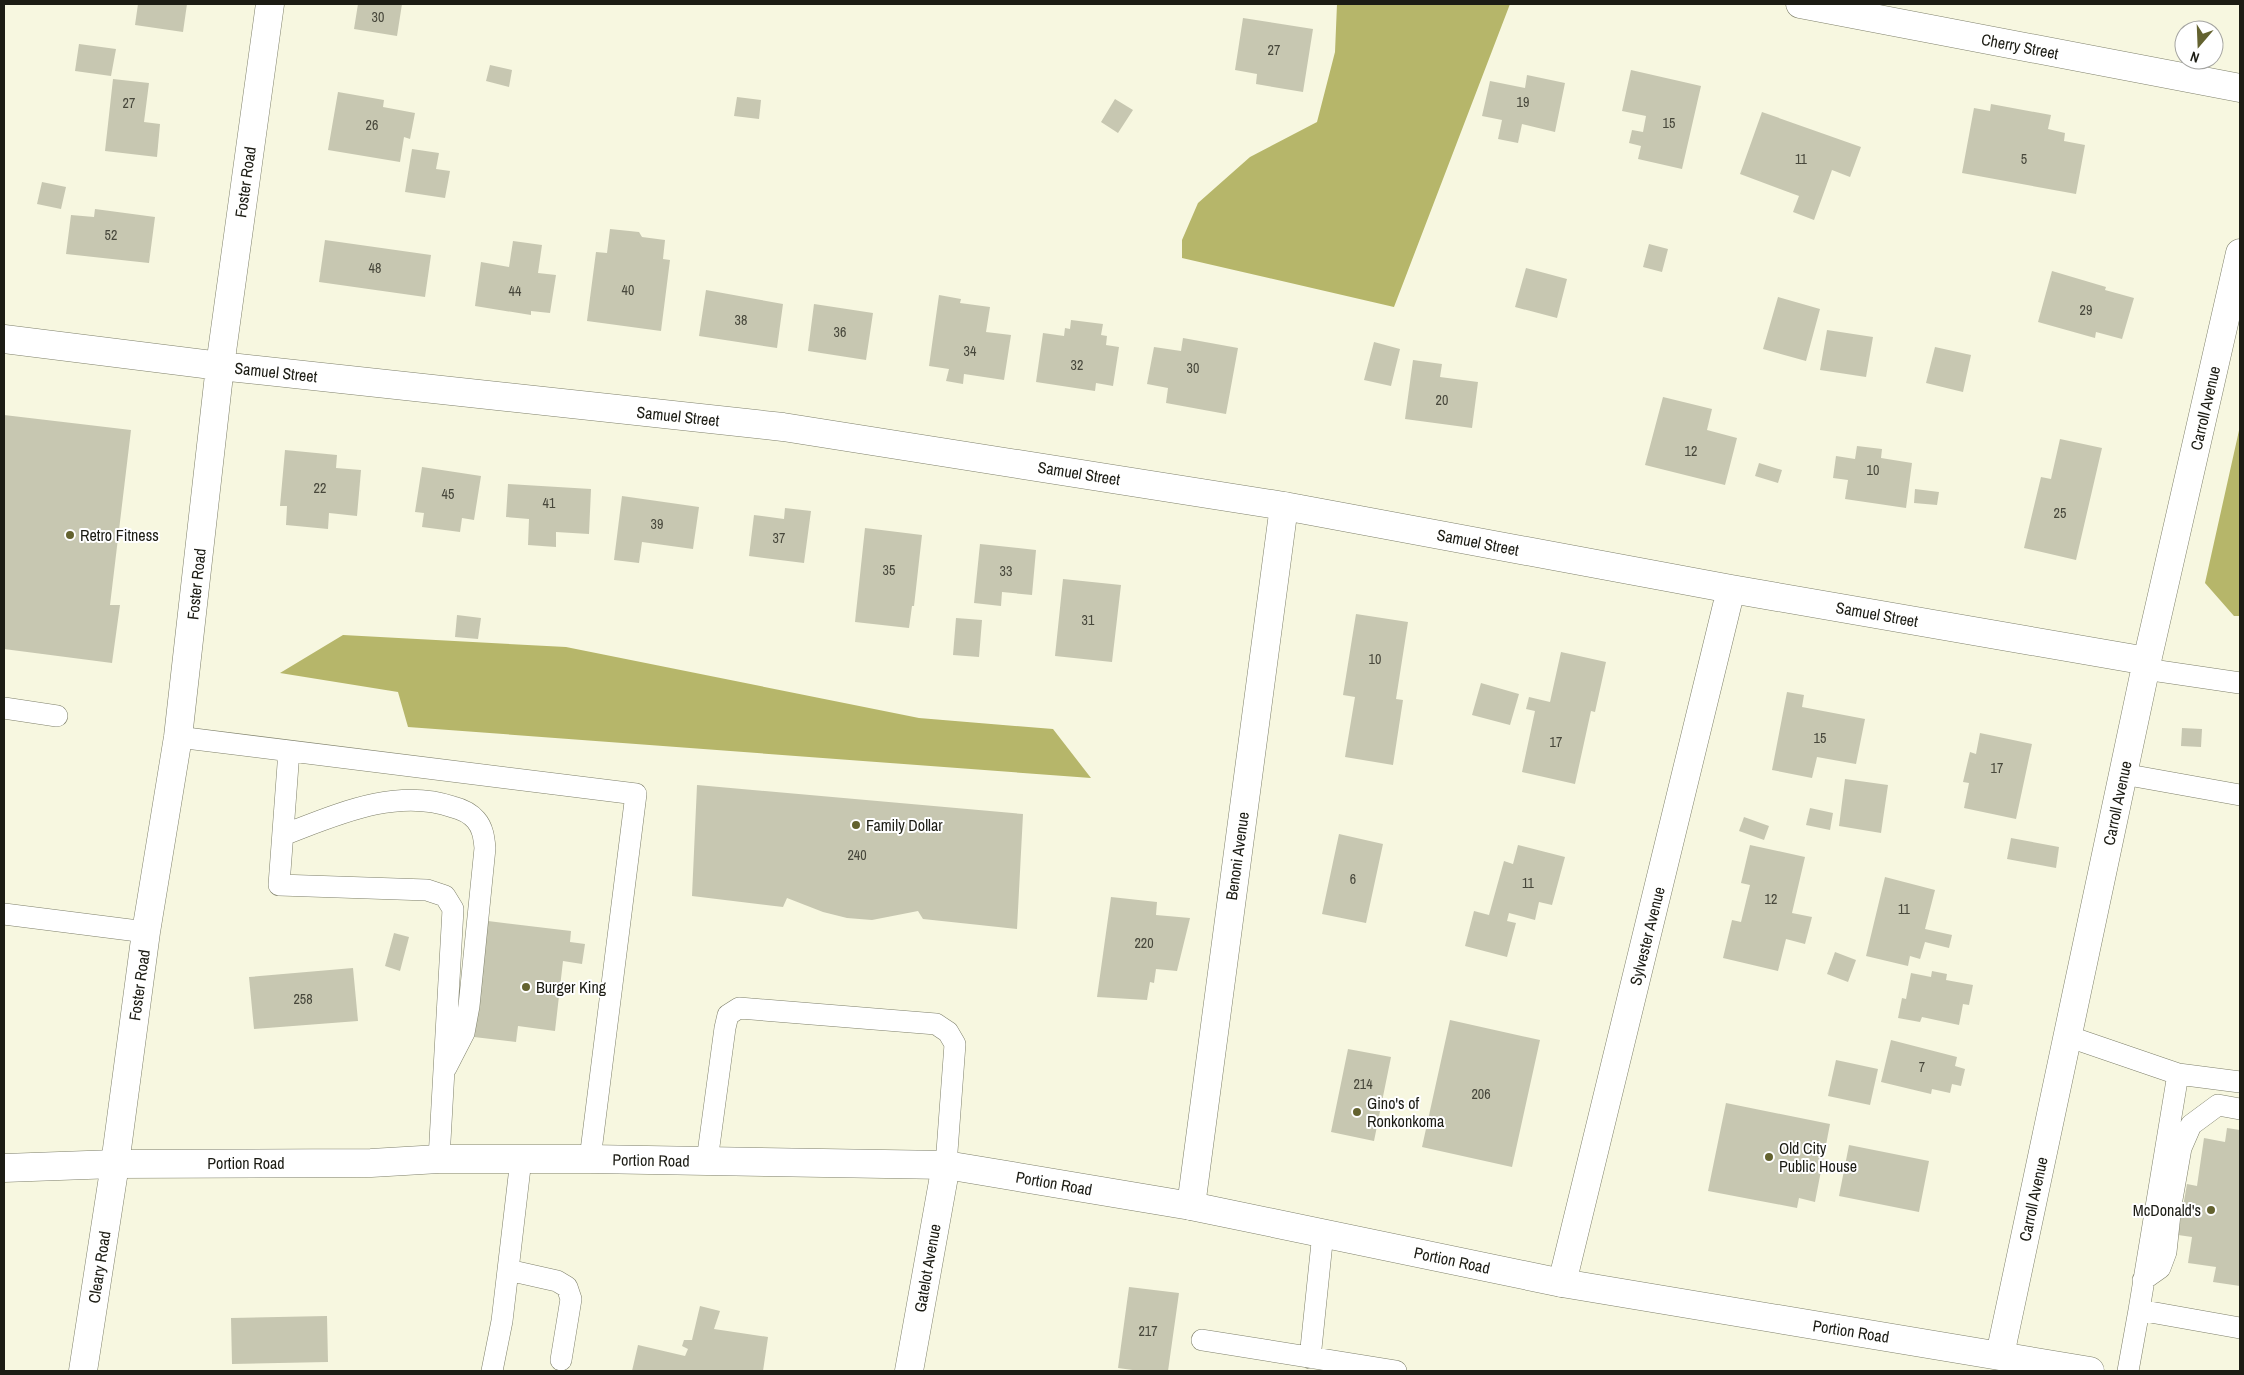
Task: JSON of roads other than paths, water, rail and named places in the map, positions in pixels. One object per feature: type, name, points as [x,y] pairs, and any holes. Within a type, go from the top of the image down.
[{"type":"street","name":"Foster Road","points":[[115,1164],[146,932],[178,737],[220,366],[270,4]]},
{"type":"street","name":"Cherry Street","points":[[1800,4],[2240,88]]},
{"type":"street","name":"Carroll Avenue","points":[[2000,1355],[2146,665],[2240,253]]},
{"type":"street","name":"Samuel Street","points":[[4,339],[220,366],[783,427],[1284,506],[2146,665]]},
{"type":"street","name":"Benoni Avenue","points":[[1191,1206],[1284,506]]},
{"type":"street","name":"Sylvester Avenue","points":[[1562,1283],[1731,589]]},
{"type":"street","name":"Portion Road","points":[[4,1168],[115,1164],[371,1163],[439,1159],[706,1160],[946,1165],[1191,1206],[1562,1283],[2090,1371]]},
{"type":"street","name":"Cleary Road","points":[[83,1371],[115,1164]]},
{"type":"street","name":"Gatelot Avenue","points":[[909,1371],[946,1165]]},
{"type":"lane","points":[[2146,665],[2240,683]]},
{"type":"lane","points":[[4,708],[57,716]]},
{"type":"lane","points":[[178,737],[636,794],[590,1159]]},
{"type":"lane","points":[[289,751],[279,885],[427,890],[445,896],[454,909],[442,1075],[439,1159]]},
{"type":"lane","points":[[2123,774],[2240,796]]},
{"type":"lane","points":[[282,834],[374,804],[412,799],[444,803],[463,810],[476,820],[483,832],[485,848],[469,1006],[464,1033],[455,1055],[442,1075]]},
{"type":"lane","points":[[4,914],[146,932]]},
{"type":"lane","points":[[706,1160],[725,1028],[728,1015],[739,1008],[936,1024],[948,1032],[955,1044],[946,1165]]},
{"type":"lane","points":[[2067,1036],[2178,1074],[2240,1082]]},
{"type":"lane","points":[[2128,1371],[2178,1074]]},
{"type":"lane","points":[[2143,1280],[2160,1268],[2166,1252],[2170,1205],[2181,1148],[2191,1124],[2218,1105],[2240,1109]]},
{"type":"lane","points":[[492,1371],[508,1270],[521,1159]]},
{"type":"lane","points":[[1310,1358],[1323,1234]]},
{"type":"lane","points":[[508,1270],[556,1282],[567,1287],[571,1299],[561,1360]]},
{"type":"lane","points":[[2139,1310],[2240,1328]]},
{"type":"lane","points":[[1202,1340],[1396,1371]]},
{"type":"place","name":"Retro Fitness","points":[[70,535]]},
{"type":"place","name":"Family Dollar","points":[[856,825]]},
{"type":"place","name":"Burger King","points":[[526,987]]},
{"type":"place","name":"Gino's of Ronkonkoma","points":[[1357,1112]]},
{"type":"place","name":"Old City Public House","points":[[1769,1157]]},
{"type":"place","name":"McDonald's","points":[[2211,1210]]}]
